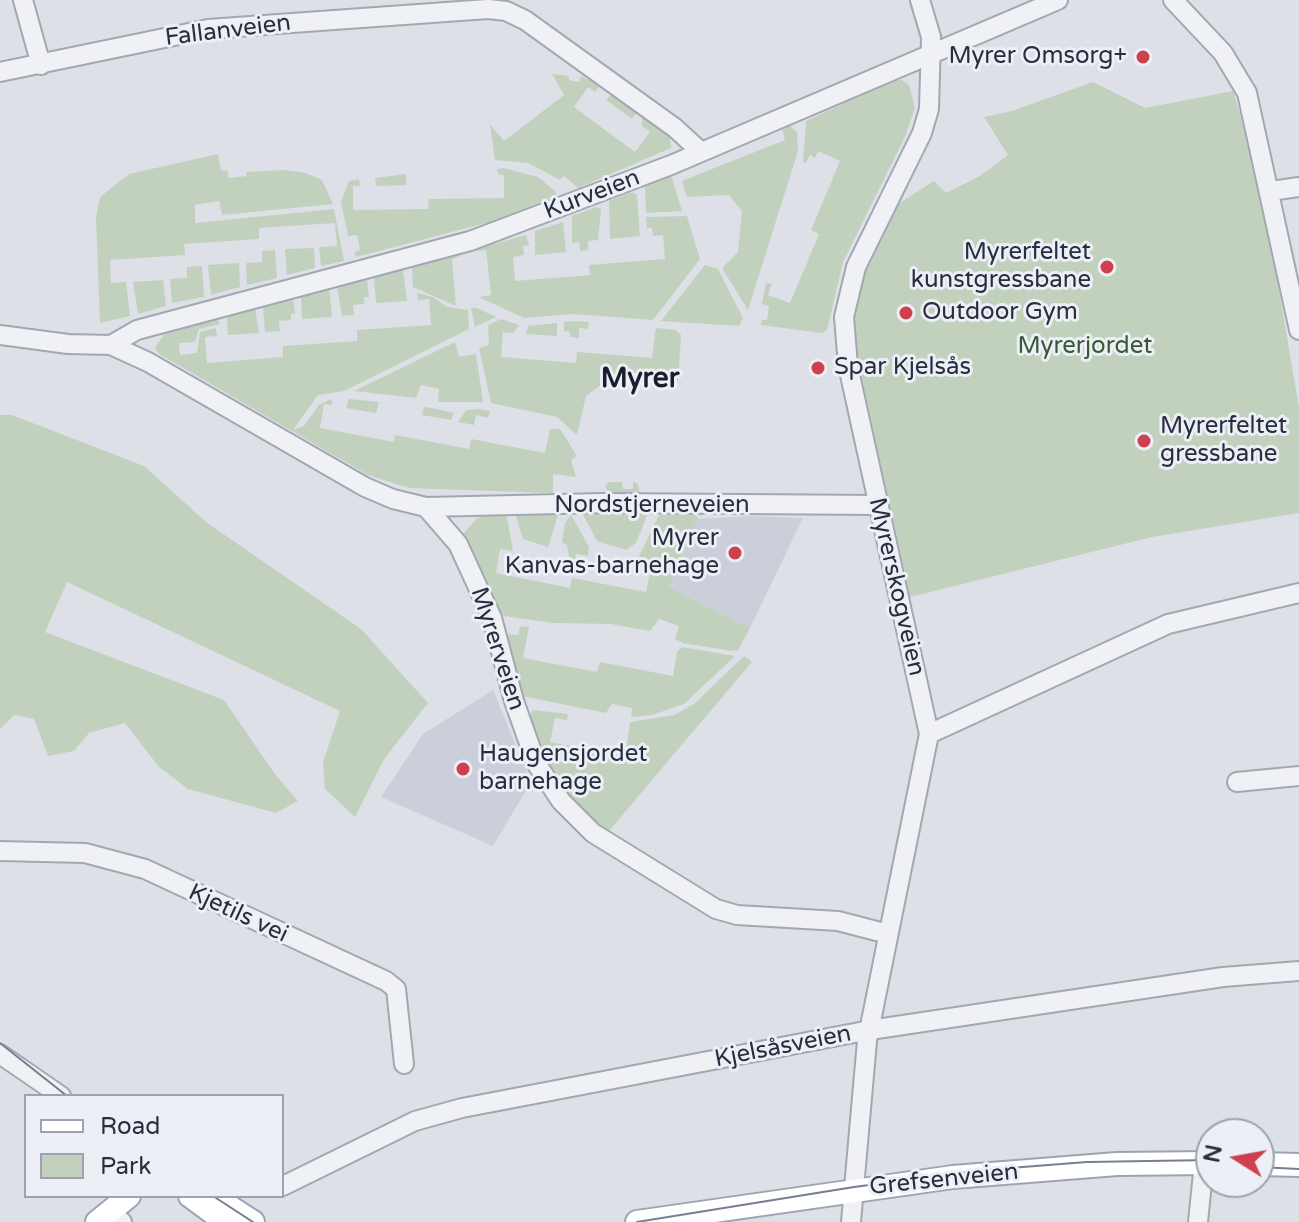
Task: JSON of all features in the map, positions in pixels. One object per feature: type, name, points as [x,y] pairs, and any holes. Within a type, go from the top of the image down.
[{"type":"main road","name":"Grefsenveien","points":[[637,1222],[675,1220],[854,1190],[1038,1169],[1195,1163]]},
{"type":"main road","points":[[1275,1164],[1299,1165]]},
{"type":"main road","points":[[110,1219],[127,1198]]},
{"type":"main road","points":[[193,1198],[225,1222]]},
{"type":"main road","points":[[216,1198],[253,1222]]},
{"type":"street","points":[[23,0],[41,65]]},
{"type":"street","name":"Myrerskogveien","points":[[851,1222],[870,1030],[929,734],[848,366],[844,317],[856,267],[922,133],[929,109],[931,37],[920,0]]},
{"type":"street","name":"Kurveien","points":[[111,345],[137,330],[470,241],[916,63],[930,53],[1058,0]]},
{"type":"street","points":[[1173,0],[1223,53],[1247,93],[1271,191],[1299,330]]},
{"type":"street","name":"Fallanveien","points":[[0,72],[208,29],[488,9],[506,11],[525,20],[675,128],[700,151]]},
{"type":"street","points":[[1271,191],[1299,187]]},
{"type":"street","points":[[0,335],[68,344],[111,345],[148,362],[365,487],[393,499],[426,507]]},
{"type":"street","name":"Nordstjerneveien","points":[[426,507],[603,503],[878,505]]},
{"type":"street","name":"Myrerveien","points":[[426,507],[458,544],[492,618],[514,701],[536,763],[561,801],[593,833],[716,909],[737,915],[838,921],[888,934]]},
{"type":"street","points":[[929,734],[1168,624],[1299,593]]},
{"type":"street","points":[[1237,782],[1299,776]]},
{"type":"street","name":"Kjetils vei","points":[[0,851],[85,853],[145,869],[386,981],[396,989],[404,1064]]},
{"type":"street","name":"Kjelsåsveien","points":[[284,1186],[415,1121],[462,1108],[870,1030],[1211,978],[1299,971]]},
{"type":"street","points":[[0,1054],[58,1094]]},
{"type":"street","points":[[1198,1222],[1202,1198]]},
{"type":"shaded area","name":"Myrer Kanvas-barnehage","points":[[753,516],[803,518],[750,628],[669,587],[698,519]]},
{"type":"shaded area","name":"Haugensjordet barnehage","points":[[493,690],[531,782],[493,846],[381,797],[423,734]]},
{"type":"green space","points":[[552,74],[569,76],[569,80],[579,82],[581,76],[600,85],[595,92],[588,87],[574,107],[635,152],[650,132],[642,126],[642,116],[670,137],[671,148],[578,188],[564,176],[560,180],[528,163],[495,160],[490,124],[504,141],[564,95]]},
{"type":"green space","points":[[902,80],[909,85],[915,108],[904,139],[843,262],[827,330],[822,333],[761,325],[762,320],[767,320],[769,306],[762,304],[766,283],[772,284],[768,295],[790,303],[819,234],[811,230],[840,161],[818,151],[815,158],[810,155],[806,163],[803,162],[806,121],[892,81]]},
{"type":"green space","name":"Myrerjordet","points":[[1093,82],[1145,108],[1233,91],[1261,183],[1299,408],[1299,513],[1152,537],[910,597],[853,338],[854,313],[869,259],[898,204],[934,181],[946,193],[980,176],[1008,155],[984,117],[1012,111]]},
{"type":"green space","points":[[612,94],[637,112],[632,119],[606,100]]},
{"type":"green space","points":[[789,125],[797,132],[798,151],[748,310],[722,268],[738,252],[742,211],[729,195],[687,197],[682,181],[785,140],[782,128]]},
{"type":"green space","points":[[218,154],[221,171],[227,170],[229,178],[247,176],[246,172],[284,170],[306,173],[322,180],[333,204],[222,215],[219,201],[195,205],[195,223],[334,209],[344,261],[321,266],[319,247],[337,246],[335,223],[259,228],[259,239],[184,244],[185,255],[110,260],[111,283],[126,282],[130,316],[100,323],[96,217],[100,197],[129,174]]},
{"type":"green space","points":[[497,169],[538,177],[556,192],[556,196],[490,222],[356,257],[354,252],[360,250],[357,235],[348,236],[341,202],[349,181],[359,179],[360,186],[353,186],[353,210],[428,209],[429,199],[504,198],[504,175],[498,174]]},
{"type":"green space","points":[[406,174],[406,185],[376,186],[375,178]]},
{"type":"green space","points":[[671,175],[682,211],[646,213],[645,186]]},
{"type":"green space","points":[[632,192],[637,195],[640,236],[610,239],[609,201]]},
{"type":"green space","points":[[596,207],[601,209],[598,240],[588,241],[588,250],[580,251],[579,242],[572,243],[572,216]]},
{"type":"green space","points":[[687,216],[700,259],[653,320],[574,314],[524,318],[479,297],[491,295],[486,250],[476,251],[479,248],[526,235],[529,245],[523,246],[524,255],[513,257],[515,281],[590,275],[589,265],[665,259],[663,235],[653,236],[652,228],[647,228],[646,217]]},
{"type":"green space","points":[[563,222],[566,252],[535,255],[535,231]]},
{"type":"green space","points":[[314,248],[315,268],[287,275],[285,249]]},
{"type":"green space","points":[[275,250],[277,278],[247,285],[246,263],[262,262],[262,251]]},
{"type":"green space","points":[[462,255],[452,260],[456,306],[413,287],[412,267]]},
{"type":"green space","points":[[239,263],[240,287],[211,295],[208,265]]},
{"type":"green space","points":[[705,265],[718,269],[743,318],[739,326],[661,321]]},
{"type":"green space","points":[[202,266],[204,297],[172,303],[170,279],[187,278],[187,267]]},
{"type":"green space","points":[[403,270],[407,301],[376,303],[374,277]]},
{"type":"green space","points":[[163,280],[166,306],[138,314],[133,282]]},
{"type":"green space","points":[[367,280],[369,297],[364,297],[364,304],[353,305],[354,315],[342,316],[337,287]]},
{"type":"green space","points":[[329,287],[332,317],[302,319],[301,295]]},
{"type":"green space","points":[[417,293],[433,297],[447,307],[468,310],[469,329],[344,391],[318,395],[293,430],[304,426],[319,405],[331,399],[332,405],[324,404],[320,428],[394,442],[395,435],[469,449],[471,439],[545,453],[550,429],[560,429],[577,456],[571,460],[576,477],[553,474],[553,493],[409,488],[368,475],[159,354],[155,348],[167,330],[217,317],[220,324],[199,329],[195,342],[179,343],[180,355],[197,353],[200,332],[216,328],[217,336],[205,337],[207,363],[283,357],[283,346],[357,341],[357,330],[431,325],[429,299],[418,300]]},
{"type":"green space","points":[[293,297],[295,313],[291,314],[291,320],[279,321],[280,331],[265,332],[263,305]]},
{"type":"green space","points":[[255,308],[259,333],[228,335],[227,314]]},
{"type":"green space","points":[[471,308],[477,308],[496,317],[475,327]]},
{"type":"green space","points":[[501,319],[519,325],[513,333],[503,332],[501,357],[576,363],[577,352],[652,358],[656,328],[676,330],[681,335],[678,382],[613,376],[586,396],[577,435],[557,417],[491,403],[479,348],[489,345],[488,325]]},
{"type":"green space","points":[[564,322],[589,322],[588,329],[579,328],[579,338],[570,337],[570,332],[564,331]]},
{"type":"green space","points":[[557,323],[557,336],[526,334],[528,326]]},
{"type":"green space","points":[[455,342],[459,357],[476,354],[483,402],[438,402],[439,389],[421,385],[416,398],[354,391]]},
{"type":"green space","points":[[349,399],[379,402],[376,413],[346,408]]},
{"type":"green space","points":[[424,407],[454,413],[451,420],[422,415]]},
{"type":"green space","points":[[466,410],[490,411],[488,418],[476,415],[474,425],[458,422]]},
{"type":"green space","points":[[0,415],[12,415],[144,466],[206,522],[361,629],[428,703],[384,759],[355,817],[325,789],[323,762],[340,711],[67,582],[45,632],[224,700],[277,777],[298,801],[276,813],[188,789],[159,767],[125,723],[89,733],[74,751],[48,756],[34,719],[14,715],[0,729]]},
{"type":"green space","points":[[609,482],[622,482],[623,489],[633,489],[633,482],[637,483],[640,493],[610,493],[605,487]]},
{"type":"green space","points":[[492,511],[504,512],[507,517],[513,551],[500,549],[496,573],[570,588],[572,578],[646,592],[651,568],[640,566],[639,557],[657,519],[662,512],[695,514],[698,519],[669,587],[750,628],[738,650],[732,651],[683,643],[675,639],[679,626],[659,619],[650,631],[611,624],[553,623],[504,616],[497,611],[462,535],[476,519]]},
{"type":"green space","points":[[581,511],[648,513],[636,543],[626,550],[597,541]]},
{"type":"green space","points":[[559,512],[548,547],[523,539],[515,513]]},
{"type":"green space","points":[[571,515],[589,547],[588,556],[576,554],[574,563],[570,562],[567,545],[562,542],[565,523]]},
{"type":"green space","points":[[520,626],[529,627],[523,658],[597,672],[600,662],[673,676],[677,652],[682,647],[735,656],[684,704],[652,715],[631,717],[632,708],[612,704],[606,713],[522,696],[504,634],[518,635]]},
{"type":"green space","points":[[744,656],[752,662],[608,832],[570,800],[539,753],[528,718],[533,710],[568,714],[567,720],[555,718],[550,742],[625,757],[630,722],[674,715],[694,704]]},
{"type":"tram line","points":[[0,1043],[64,1094]]},
{"type":"tram line","points":[[637,1222],[854,1187],[984,1170],[1087,1162],[1195,1160]]},
{"type":"tram line","points":[[1275,1168],[1299,1169]]},
{"type":"tram line","points":[[216,1198],[253,1222]]},
{"type":"place","name":"Myrer Omsorg+","points":[[1143,57]]},
{"type":"place","name":"Myrerfeltet kunstgressbane","points":[[1107,267]]},
{"type":"place","name":"Outdoor Gym","points":[[906,313]]},
{"type":"place","name":"Spar Kjelsås","points":[[818,368]]},
{"type":"place","name":"Myrerfeltet gressbane","points":[[1144,441]]},
{"type":"place","name":"Myrer Kanvas-barnehage","points":[[735,553]]},
{"type":"place","name":"Haugensjordet barnehage","points":[[463,769]]},
{"type":"district","name":"Myrer","points":[[640,380]]}]
